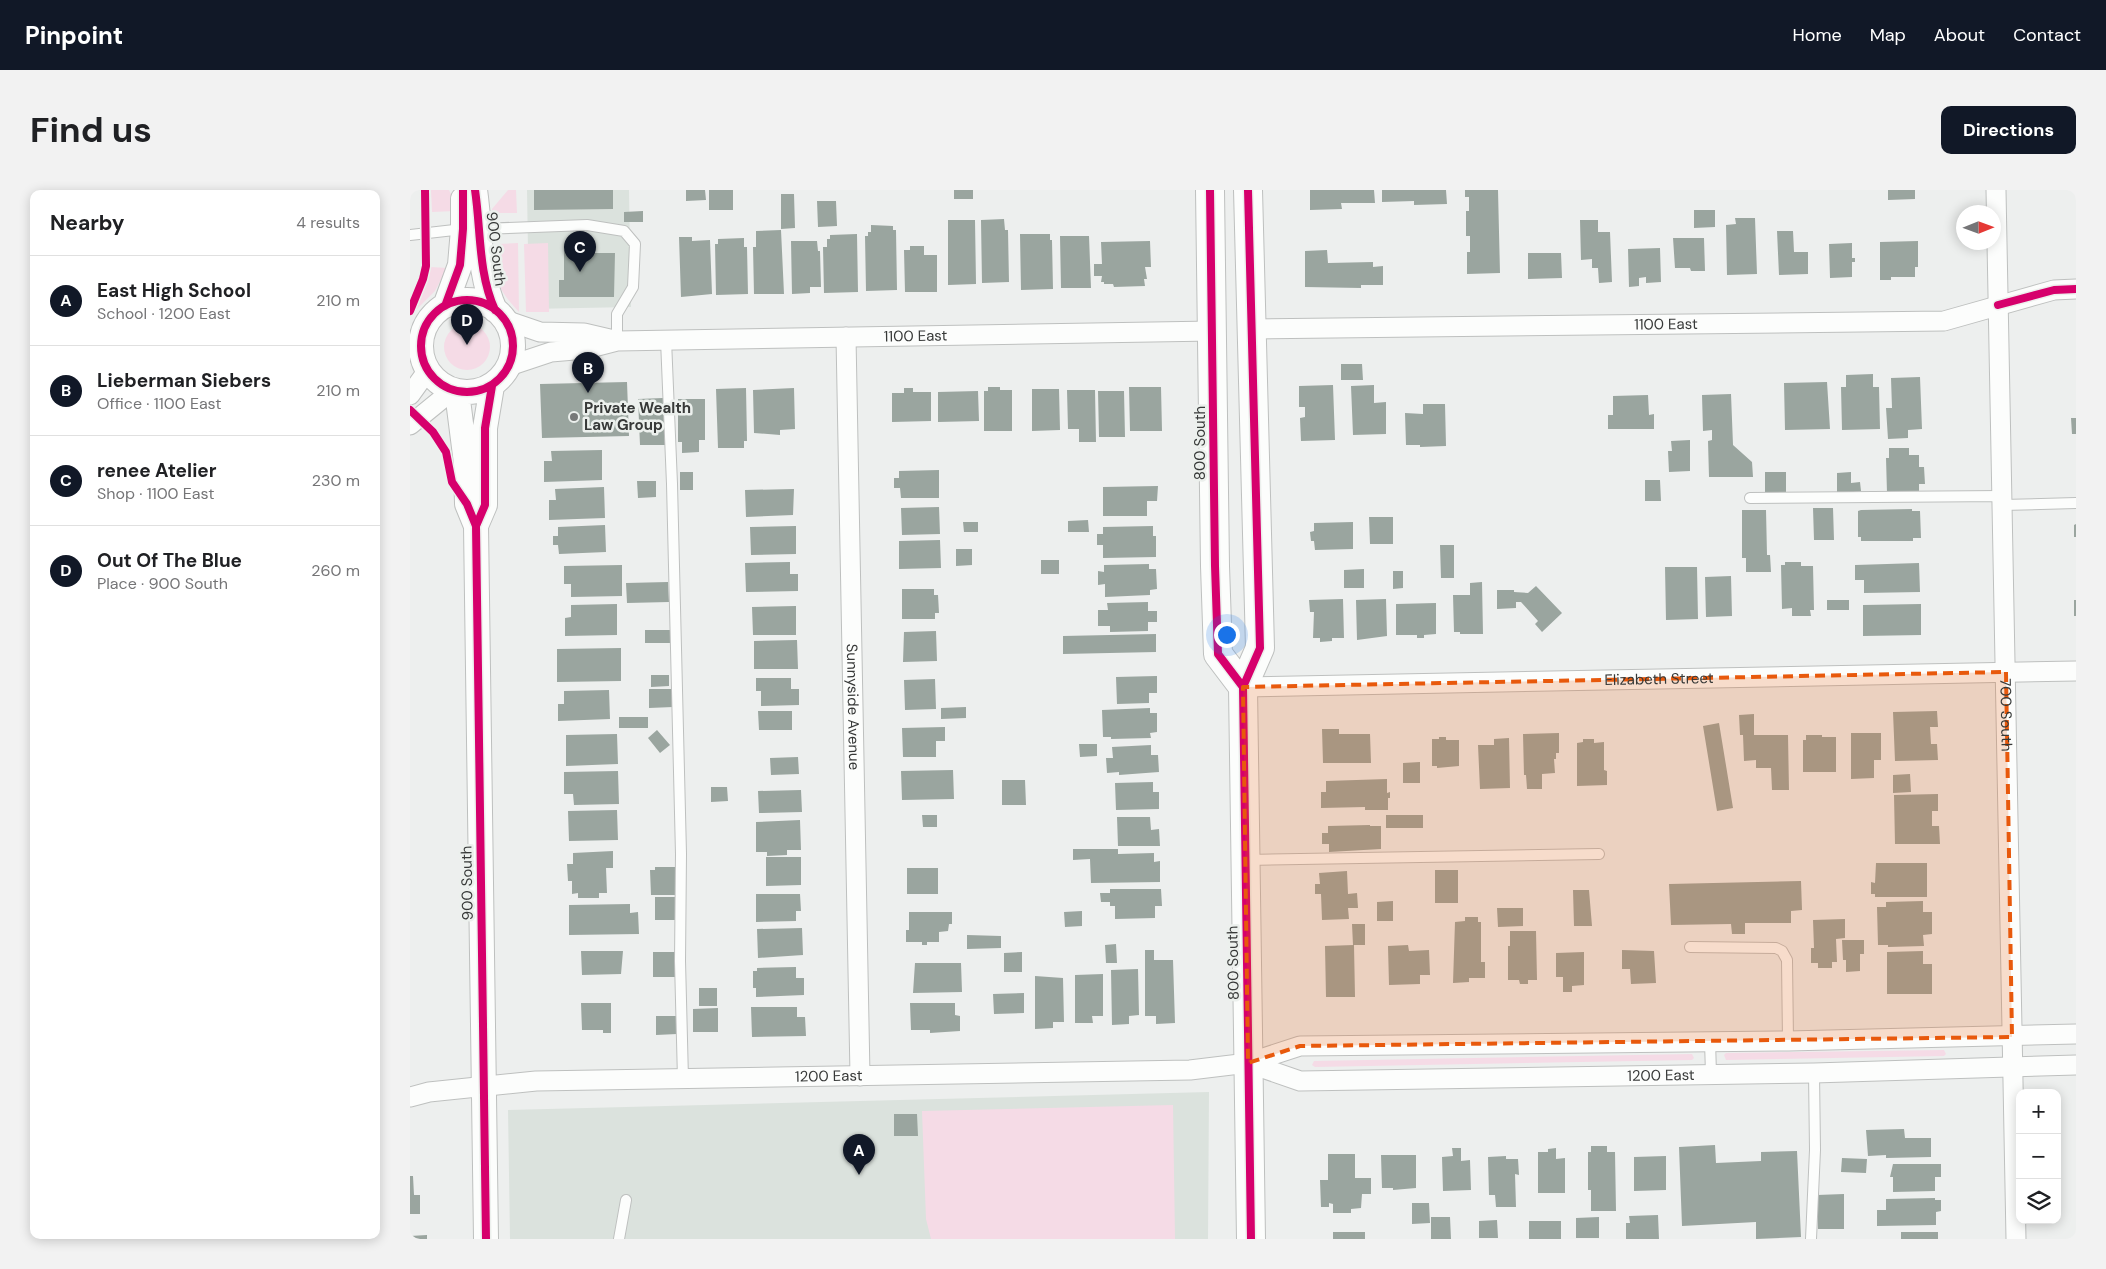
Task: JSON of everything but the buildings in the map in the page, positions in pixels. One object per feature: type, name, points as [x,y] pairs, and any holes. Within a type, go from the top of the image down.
[{"type":"main road","name":"800 South","points":[[1210,190],[1218,654],[1243,687]]},
{"type":"main road","name":"800 South","points":[[1248,190],[1260,648],[1243,687],[1251,1239]]},
{"type":"street","name":"900 South","points":[[463,190],[483,264],[488,294],[500,315]]},
{"type":"street","name":"900 South","points":[[444,306],[472,229],[475,190]]},
{"type":"street","name":"700 South","points":[[1996,190],[2016,1239]]},
{"type":"street","name":"1100 East","points":[[1251,329],[1944,320],[2054,290],[2076,289]]},
{"type":"street","points":[[410,395],[421,364],[422,351],[417,331],[444,306],[454,302],[470,301],[486,304],[500,315],[512,335],[513,350],[509,366],[502,377],[492,386],[475,392],[455,391],[438,382],[421,364]]},
{"type":"street","name":"1100 East","points":[[500,315],[535,332],[550,334],[584,333],[617,341]]},
{"type":"street","name":"1100 East","points":[[509,366],[551,352],[586,348],[617,341],[1213,331]]},
{"type":"street","name":"Sunnyside Avenue","points":[[846,337],[860,1076]]},
{"type":"street","name":"900 South","points":[[476,526],[485,505],[485,428],[492,386]]},
{"type":"street","name":"900 South","points":[[455,391],[466,463],[467,504],[476,526],[486,1239]]},
{"type":"street","points":[[410,425],[455,391]]},
{"type":"street","name":"Elizabeth Street","points":[[1243,687],[2076,671]]},
{"type":"street","name":"1200 East","points":[[410,1097],[429,1092],[536,1081],[1190,1070],[1248,1062],[1300,1046],[1788,1041],[2076,1034]]},
{"type":"street","name":"1200 East","points":[[1248,1062],[1300,1081],[1814,1073],[2076,1065]]},
{"type":"lane","points":[[410,235],[472,229],[587,225],[624,231],[635,244],[633,286],[617,314],[617,341]]},
{"type":"lane","points":[[666,340],[672,484],[681,854],[680,961],[684,1079]]},
{"type":"lane","points":[[1750,498],[2002,500],[2076,503]]},
{"type":"lane","points":[[1245,860],[1599,854]]},
{"type":"lane","points":[[1690,947],[1776,948],[1782,951],[1787,960],[1788,1041]]},
{"type":"lane","points":[[1710,1041],[1711,1074]]},
{"type":"lane","points":[[1811,1239],[1815,1150],[1814,1073]]},
{"type":"lane","points":[[619,1239],[626,1200]]},
{"type":"highlighted area","points":[[2006,672],[2012,1037],[1300,1046],[1248,1063],[1243,687]]},
{"type":"shaded area","points":[[431,190],[449,190],[454,201],[455,211],[432,212]]},
{"type":"shaded area","points":[[508,190],[516,190],[517,213],[492,213],[492,209]]},
{"type":"shaded area","points":[[527,190],[629,190],[631,307],[529,309]]},
{"type":"shaded area","points":[[518,243],[519,312],[501,289],[497,276],[494,247],[498,244]]},
{"type":"shaded area","points":[[548,243],[549,312],[526,312],[524,244]]},
{"type":"shaded area","points":[[431,267],[447,268],[435,291],[416,310],[415,308]]},
{"type":"shaded area","points":[[467,324],[480,328],[486,334],[490,347],[486,360],[480,366],[467,370],[454,366],[448,360],[444,347],[448,334],[454,328]]},
{"type":"shaded area","points":[[1944,1050],[1946,1054],[1944,1056],[1726,1060],[1724,1055],[1726,1053]]},
{"type":"shaded area","points":[[1692,1054],[1694,1058],[1692,1060],[1315,1067],[1312,1065],[1314,1061]]},
{"type":"shaded area","points":[[1209,1092],[1208,1239],[510,1239],[508,1110]]},
{"type":"shaded area","points":[[1173,1105],[1175,1239],[931,1239],[926,1219],[922,1111]]},
{"type":"cycle path","points":[[410,311],[423,279],[426,266],[425,190]]},
{"type":"cycle path","points":[[445,306],[460,265],[463,229],[463,190]]},
{"type":"cycle path","points":[[475,190],[483,266],[495,310]]},
{"type":"cycle path","points":[[1210,190],[1218,654],[1243,687]]},
{"type":"cycle path","points":[[1248,190],[1260,648],[1243,687],[1251,1239]]},
{"type":"cycle path","points":[[1998,305],[2054,290],[2076,289]]},
{"type":"cycle path","points":[[467,300],[485,304],[499,314],[509,328],[513,346],[509,364],[499,378],[485,388],[467,392],[449,388],[435,378],[425,364],[421,346],[425,328],[435,314],[449,304],[467,300]]},
{"type":"cycle path","points":[[476,526],[485,505],[485,428],[492,386]]},
{"type":"cycle path","points":[[410,410],[433,432],[446,452],[452,482],[467,504],[476,526],[486,1239]]},
{"type":"place","name":"renee Atelier","points":[[580,272]]},
{"type":"place","name":"Out Of The Blue","points":[[467,345]]},
{"type":"place","name":"Lieberman Siebers","points":[[588,393]]},
{"type":"place","name":"Private Wealth Law Group","points":[[574,417]]},
{"type":"place","name":"East High School","points":[[859,1175]]}]
